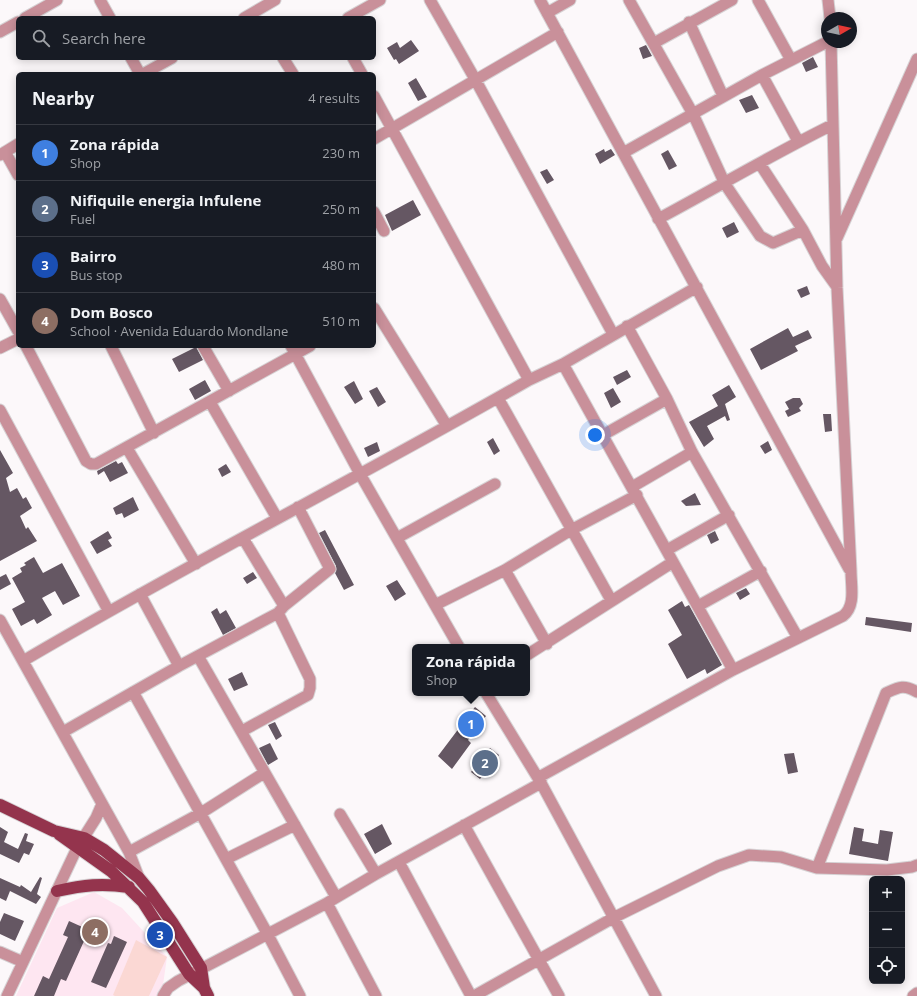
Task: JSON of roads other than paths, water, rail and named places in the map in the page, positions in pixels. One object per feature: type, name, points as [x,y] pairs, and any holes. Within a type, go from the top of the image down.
[{"type":"main road","points":[[0,805],[81,843],[104,850],[139,878],[150,890],[201,968],[206,992]]},
{"type":"main road","points":[[81,843],[129,887],[143,902],[160,926],[189,974],[206,992]]},
{"type":"main road","points":[[57,891],[84,885],[107,884],[129,887]]},
{"type":"street","points":[[29,16],[57,0]]},
{"type":"street","points":[[100,0],[109,16]]},
{"type":"street","points":[[252,16],[275,0]]},
{"type":"street","points":[[352,16],[380,0]]},
{"type":"street","points":[[430,0],[475,79],[613,334]]},
{"type":"street","points":[[540,0],[851,571]]},
{"type":"street","points":[[547,12],[570,0]]},
{"type":"street","points":[[629,0],[694,114],[725,184],[760,236],[773,244],[803,230]]},
{"type":"street","points":[[654,43],[689,22],[713,4],[732,0]]},
{"type":"street","points":[[758,0],[791,60]]},
{"type":"street","points":[[828,0],[829,12]]},
{"type":"street","points":[[689,22],[723,96]]},
{"type":"street","points":[[0,32],[16,23]]},
{"type":"street","points":[[376,138],[558,32]]},
{"type":"street","points":[[623,153],[694,114],[723,96],[821,45]]},
{"type":"street","points":[[541,783],[541,776],[733,670],[850,612],[852,603],[851,571],[834,217],[831,48]]},
{"type":"street","points":[[836,239],[917,59]]},
{"type":"street","points":[[133,60],[141,72]]},
{"type":"street","points":[[146,72],[168,60]]},
{"type":"street","points":[[284,60],[292,72]]},
{"type":"street","points":[[354,60],[361,72]]},
{"type":"street","points":[[762,75],[798,141]]},
{"type":"street","points":[[376,100],[529,380]]},
{"type":"street","points":[[658,219],[725,184],[798,141],[832,125]]},
{"type":"street","points":[[16,145],[2,153],[16,172]]},
{"type":"street","points":[[760,164],[803,230],[822,266],[837,288]]},
{"type":"street","points":[[376,216],[384,231]]},
{"type":"street","points":[[23,661],[108,610],[196,564],[529,380],[563,364],[697,287]]},
{"type":"street","points":[[0,299],[16,327]]},
{"type":"street","points":[[376,311],[448,426]]},
{"type":"street","points":[[627,326],[667,399],[692,452],[798,638]]},
{"type":"street","points":[[0,348],[16,340]]},
{"type":"street","points":[[27,348],[86,461],[91,464],[96,464],[128,448],[210,402],[293,350],[360,474],[457,644]]},
{"type":"street","points":[[112,348],[154,433]]},
{"type":"street","points":[[203,348],[229,391]]},
{"type":"street","points":[[563,364],[733,670]]},
{"type":"street","points":[[498,398],[611,600]]},
{"type":"street","points":[[603,435],[667,399]]},
{"type":"street","points":[[210,402],[277,518]]},
{"type":"street","points":[[0,410],[108,610]]},
{"type":"street","points":[[128,448],[196,564]]},
{"type":"street","points":[[435,605],[505,570],[634,491],[692,452]]},
{"type":"street","points":[[397,538],[495,484]]},
{"type":"street","points":[[63,732],[281,610],[330,569],[298,507]]},
{"type":"street","points":[[667,550],[729,515]]},
{"type":"street","points":[[242,731],[308,694],[310,688],[310,679],[281,610],[243,538]]},
{"type":"street","points":[[530,654],[611,600],[673,562]]},
{"type":"street","points":[[505,570],[547,644]]},
{"type":"street","points":[[698,606],[761,571]]},
{"type":"street","points":[[140,594],[179,666]]},
{"type":"street","points":[[0,620],[3,634],[23,661],[63,732],[129,852],[139,878]]},
{"type":"street","points":[[198,656],[295,825],[376,996]]},
{"type":"street","points":[[817,868],[886,693],[898,688],[908,687],[917,692]]},
{"type":"street","points":[[133,692],[267,933],[300,996]]},
{"type":"street","points":[[488,696],[541,783],[656,996]]},
{"type":"street","points":[[129,852],[201,813],[264,773]]},
{"type":"street","points":[[162,996],[168,988],[189,974],[331,900],[541,783]]},
{"type":"street","points":[[8,996],[22,962],[102,804]]},
{"type":"street","points":[[340,814],[376,874]]},
{"type":"street","points":[[226,859],[295,825]]},
{"type":"street","points":[[464,825],[559,996]]},
{"type":"street","points":[[399,862],[472,996],[613,918],[718,866],[749,855],[781,857],[817,868],[887,870],[915,869]]},
{"type":"street","points":[[0,952],[22,962]]},
{"type":"street","points":[[913,996],[917,993]]},
{"type":"place","name":"Zona rápida","points":[[471,724]]},
{"type":"place","name":"Nifiquile energia Infulene","points":[[485,763]]},
{"type":"place","name":"Dom Bosco","points":[[95,932]]},
{"type":"place","name":"Bairro","points":[[160,935]]}]
